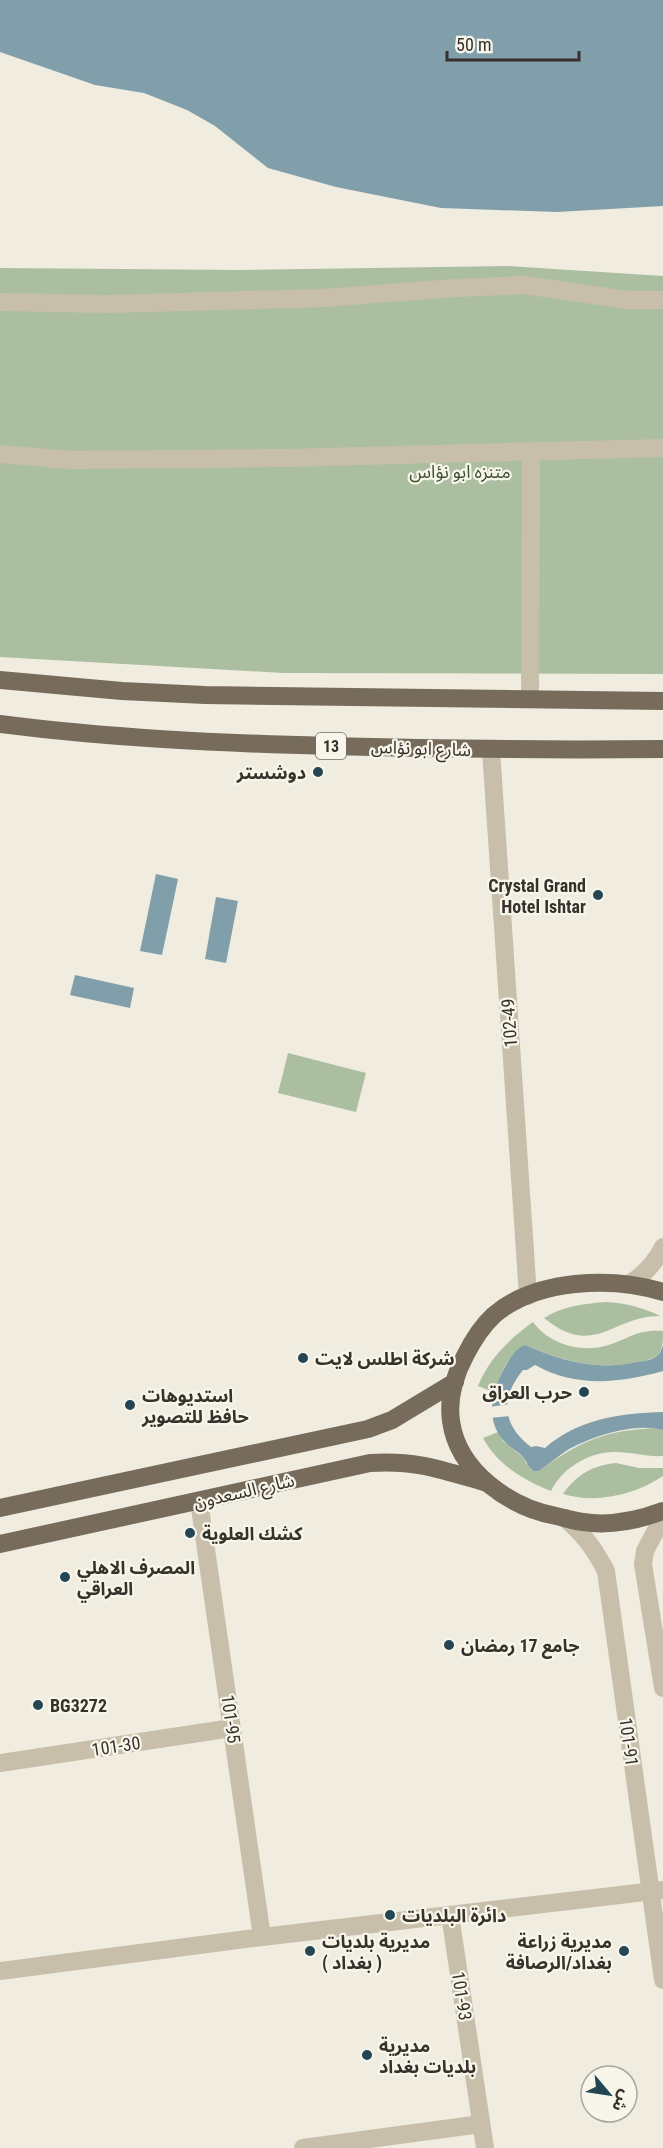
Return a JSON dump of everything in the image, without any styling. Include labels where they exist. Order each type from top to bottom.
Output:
[{"type":"main road","points":[[0,680],[174,694],[663,701]]},
{"type":"main road","name":"شارع ابو نؤاس","points":[[0,724],[190,741],[491,750],[663,749]]},
{"type":"main road","points":[[663,1292],[629,1284],[597,1282],[551,1289],[528,1296],[493,1315],[472,1341],[458,1370],[451,1403],[451,1422],[465,1456],[487,1483],[500,1493],[531,1509],[582,1522],[620,1522],[663,1511]]},
{"type":"main road","name":"شارع السعدون","points":[[0,1508],[368,1429],[415,1407],[455,1382]]},
{"type":"main road","name":"شارع السعدون","points":[[0,1544],[378,1462],[419,1463],[487,1483]]},
{"type":"street","points":[[0,302],[110,304],[312,298],[525,285],[627,300],[663,300]]},
{"type":"street","points":[[0,454],[70,459],[195,459],[375,457],[663,448]]},
{"type":"street","points":[[530,698],[531,451]]},
{"type":"street","name":"102-49","points":[[491,750],[528,1296]]},
{"type":"street","points":[[629,1284],[657,1259],[663,1247]]},
{"type":"street","name":"101-95","points":[[199,1502],[262,1937]]},
{"type":"street","points":[[663,1517],[649,1544],[644,1564],[663,1688]]},
{"type":"street","name":"101-91","points":[[565,1518],[596,1550],[606,1571],[656,1891],[663,1980]]},
{"type":"street","name":"101-30","points":[[0,1763],[232,1728]]},
{"type":"street","points":[[0,1971],[262,1937],[656,1891]]},
{"type":"street","name":"101-93","points":[[450,1915],[485,2148]]},
{"type":"street","points":[[303,2148],[481,2124]]},
{"type":"green space","name":"متنزه ابو نؤاس","points":[[508,266],[663,276],[663,674],[284,673],[0,657],[0,268],[240,270]]},
{"type":"green space","points":[[288,1053],[366,1073],[356,1112],[278,1093]]},
{"type":"green space","points":[[605,1302],[633,1306],[660,1316],[643,1318],[590,1335],[576,1335],[561,1330],[544,1318],[566,1308]]},
{"type":"green space","points":[[533,1322],[547,1336],[575,1347],[605,1346],[638,1333],[653,1331],[663,1331],[662,1346],[657,1356],[643,1361],[622,1365],[594,1365],[553,1356],[525,1345],[514,1353],[493,1392],[478,1386],[488,1367],[501,1350]]},
{"type":"green space","points":[[657,1428],[663,1430],[663,1456],[616,1452],[596,1454],[570,1468],[551,1491],[531,1482],[504,1464],[483,1438],[498,1432],[503,1441],[524,1458],[526,1463],[539,1471],[567,1452],[594,1439],[622,1431]]},
{"type":"green space","points":[[616,1463],[639,1468],[663,1468],[663,1476],[640,1488],[614,1496],[588,1498],[563,1494],[586,1472]]},
{"type":"water","points":[[0,0],[663,0],[663,206],[557,212],[441,208],[336,187],[268,168],[215,126],[187,110],[144,93],[95,85],[0,52]]},
{"type":"water","points":[[156,874],[178,879],[162,955],[140,951]]},
{"type":"water","points":[[216,897],[238,901],[226,963],[205,959]]},
{"type":"water","points":[[75,975],[134,988],[130,1008],[70,995]]},
{"type":"water","points":[[525,1345],[566,1360],[593,1365],[622,1365],[646,1361],[657,1356],[663,1346],[663,1371],[631,1378],[582,1380],[566,1377],[535,1365],[523,1370],[510,1391],[508,1411],[514,1430],[531,1447],[545,1448],[571,1430],[615,1416],[663,1412],[663,1430],[640,1428],[602,1435],[569,1449],[539,1471],[534,1471],[499,1434],[492,1416],[493,1396],[499,1378],[513,1355]]},
{"type":"pier","points":[[510,1404],[511,1416],[490,1418],[489,1407]]},
{"type":"place","name":"دوشستر","points":[[318,772]]},
{"type":"place","name":"Crystal Grand Hotel Ishtar","points":[[598,895]]},
{"type":"place","name":"شركة اطلس لايت","points":[[303,1358]]},
{"type":"place","name":"حرب العراق","points":[[584,1392]]},
{"type":"place","name":"استديوهات حافظ للتصوير","points":[[130,1405]]},
{"type":"place","name":"كشك العلوية","points":[[190,1533]]},
{"type":"place","name":"المصرف الاهلي العراقي","points":[[65,1577]]},
{"type":"place","name":"جامع 17 رمضان","points":[[449,1645]]},
{"type":"place","name":"BG3272","points":[[38,1705]]},
{"type":"place","name":"دائرة البلديات","points":[[390,1915]]},
{"type":"place","name":"مديرية بلديات ( بغداد )","points":[[310,1951]]},
{"type":"place","name":"مديرية زراعة بغداد/الرصافة","points":[[624,1951]]},
{"type":"place","name":"مديرية بلديات بغداد","points":[[367,2055]]}]
